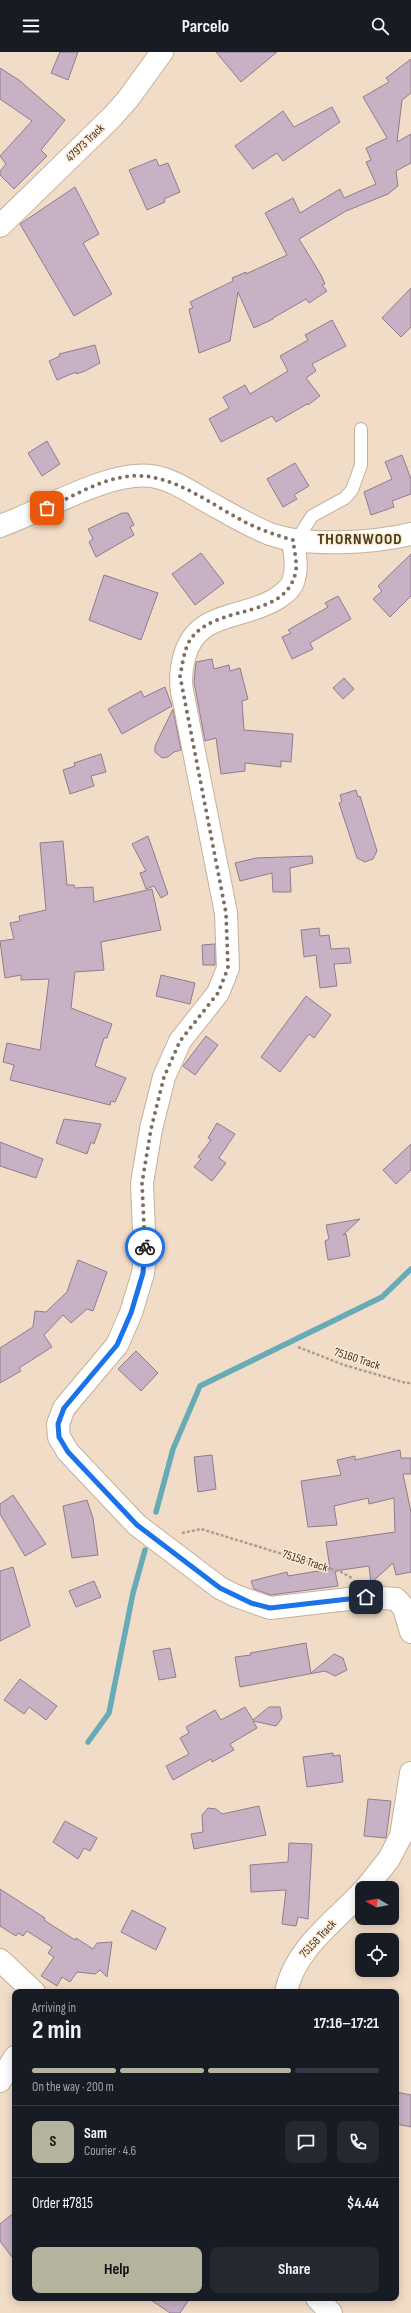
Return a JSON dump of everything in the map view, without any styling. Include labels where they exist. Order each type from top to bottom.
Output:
[{"type":"street","name":"47973 Track","points":[[0,226],[112,117],[128,99],[162,52]]},
{"type":"street","points":[[0,526],[27,516],[103,482],[131,476],[151,476],[170,480],[247,523],[270,534],[295,540],[362,540],[411,534]]},
{"type":"street","points":[[295,540],[296,569],[292,584],[284,594],[266,606],[223,618],[203,628],[193,636],[187,646],[180,676],[226,913],[229,955],[228,968],[218,993],[180,1041],[164,1077],[151,1129],[142,1183],[145,1241],[143,1273],[131,1313],[117,1345],[64,1408],[58,1424],[59,1437],[68,1452],[137,1525],[161,1541],[220,1588],[251,1603],[270,1608],[366,1597],[396,1599],[404,1608],[411,1632]]},
{"type":"street","points":[[372,1881],[388,1860],[401,1836],[411,1773]]},
{"type":"street","name":"75158 Track","points":[[287,1989],[295,1965],[305,1951],[355,1899]]},
{"type":"street","points":[[0,1960],[31,1989]]},
{"type":"street","points":[[0,2080],[12,2062]]},
{"type":"street","points":[[320,2301],[331,2313]]},
{"type":"lane","points":[[295,540],[312,516],[345,498],[352,490],[358,478],[361,465],[361,429]]},
{"type":"path","name":"75160 Track","points":[[298,1348],[344,1365],[411,1383]]},
{"type":"path","name":"75158 Track","points":[[161,1541],[192,1530],[201,1529],[341,1572],[357,1580]]},
{"type":"building","points":[[60,52],[78,52],[68,80],[51,73]]},
{"type":"building","points":[[216,52],[277,52],[241,82]]},
{"type":"building","points":[[411,59],[411,93],[402,100],[397,142],[411,134],[411,163],[396,171],[398,186],[388,194],[346,211],[299,239],[321,275],[325,284],[322,285],[327,291],[309,303],[306,299],[273,319],[254,328],[238,292],[230,341],[199,353],[189,309],[193,308],[190,302],[233,281],[232,278],[246,272],[246,274],[287,255],[265,213],[293,198],[300,213],[340,189],[344,198],[376,184],[366,162],[371,160],[366,148],[387,138],[363,97],[389,82],[386,78]]},
{"type":"building","points":[[0,68],[19,80],[65,120],[41,150],[47,156],[14,189],[0,175],[0,171],[6,164],[0,156],[32,121],[0,99]]},
{"type":"building","points":[[332,107],[340,122],[283,161],[277,153],[253,169],[235,146],[283,111],[294,127]]},
{"type":"building","points":[[156,159],[159,166],[168,163],[180,192],[164,199],[165,202],[147,210],[129,170]]},
{"type":"building","points":[[75,187],[99,234],[83,243],[112,294],[74,316],[20,224]]},
{"type":"building","points":[[411,288],[411,327],[401,337],[382,318]]},
{"type":"building","points":[[332,320],[346,346],[312,364],[316,371],[306,378],[320,396],[308,405],[307,404],[276,422],[272,416],[221,442],[209,419],[229,408],[223,397],[245,385],[250,394],[288,371],[280,356],[308,340],[305,335]]},
{"type":"building","points":[[95,345],[100,363],[85,371],[76,374],[76,372],[57,380],[49,361],[60,356],[59,354]]},
{"type":"building","points":[[47,441],[60,464],[42,476],[28,453]]},
{"type":"building","points":[[402,455],[411,479],[411,494],[392,501],[394,507],[371,515],[364,492],[392,479],[385,462]]},
{"type":"building","points":[[295,463],[309,486],[294,495],[297,499],[283,507],[267,479]]},
{"type":"building","points":[[122,513],[128,513],[134,525],[130,527],[134,535],[96,557],[89,542],[93,539],[88,529]]},
{"type":"building","points":[[201,553],[224,583],[195,605],[172,574]]},
{"type":"building","points":[[411,554],[411,596],[390,617],[373,599],[382,591],[378,586]]},
{"type":"building","points":[[104,575],[158,593],[141,640],[89,620]]},
{"type":"building","points":[[338,596],[351,619],[310,643],[313,649],[292,659],[282,637],[291,633],[288,630],[328,607],[325,603]]},
{"type":"building","points":[[212,659],[214,669],[229,665],[230,671],[240,668],[248,699],[242,701],[244,730],[293,734],[291,762],[281,761],[281,767],[245,763],[245,771],[221,774],[216,738],[205,741],[194,682],[196,662]]},
{"type":"building","points":[[344,678],[354,689],[343,699],[333,688]]},
{"type":"building","points":[[165,687],[172,706],[122,734],[108,709],[141,691],[144,697]]},
{"type":"building","points":[[173,709],[181,750],[174,752],[168,757],[162,758],[155,752],[155,746]]},
{"type":"building","points":[[101,754],[106,772],[91,776],[94,786],[70,794],[63,770],[75,766],[74,763]]},
{"type":"building","points":[[356,790],[358,797],[360,796],[377,851],[373,859],[365,862],[357,858],[339,803],[342,802],[340,795]]},
{"type":"building","points":[[148,836],[168,894],[161,898],[154,886],[146,889],[140,873],[146,871],[132,844]]},
{"type":"building","points":[[63,841],[67,885],[74,885],[75,888],[93,887],[94,902],[152,889],[161,930],[101,942],[104,970],[75,972],[71,1008],[112,1024],[107,1038],[104,1038],[95,1066],[126,1078],[115,1102],[111,1101],[110,1105],[10,1080],[14,1065],[3,1062],[7,1043],[40,1050],[49,979],[21,980],[21,975],[5,978],[0,941],[14,939],[10,923],[20,921],[19,916],[46,910],[40,843]]},
{"type":"building","points":[[312,856],[313,863],[290,868],[291,892],[273,892],[272,873],[240,881],[235,863],[256,858]]},
{"type":"building","points":[[319,928],[320,936],[329,935],[331,949],[349,948],[351,963],[334,964],[337,986],[320,988],[316,955],[304,957],[301,930]]},
{"type":"building","points":[[215,944],[215,965],[203,965],[202,945]]},
{"type":"building","points":[[161,975],[195,983],[190,1004],[156,996]]},
{"type":"building","points":[[306,996],[331,1015],[314,1038],[309,1034],[280,1072],[261,1057]]},
{"type":"building","points":[[206,1036],[218,1045],[195,1075],[183,1066]]},
{"type":"building","points":[[64,1119],[101,1124],[94,1144],[91,1142],[87,1154],[56,1143]]},
{"type":"building","points":[[217,1123],[235,1134],[219,1158],[226,1163],[212,1181],[194,1167],[201,1159],[198,1157],[211,1140],[208,1138]]},
{"type":"building","points":[[0,1142],[43,1159],[36,1178],[0,1166]]},
{"type":"building","points":[[411,1144],[411,1170],[396,1184],[383,1170]]},
{"type":"building","points":[[360,1219],[343,1235],[346,1234],[350,1256],[328,1260],[325,1241],[329,1239],[326,1225]]},
{"type":"building","points":[[78,1260],[107,1272],[93,1311],[87,1309],[71,1323],[63,1315],[44,1335],[52,1347],[19,1368],[21,1371],[0,1383],[0,1348],[33,1327],[35,1311],[46,1312],[67,1292]]},
{"type":"building","points":[[136,1351],[158,1373],[141,1391],[118,1369]]},
{"type":"building","points":[[400,1450],[401,1458],[411,1458],[411,1474],[403,1474],[411,1512],[411,1572],[396,1575],[393,1563],[371,1583],[369,1566],[335,1571],[338,1586],[271,1595],[254,1589],[251,1581],[287,1572],[288,1576],[330,1569],[326,1542],[395,1532],[394,1498],[369,1504],[368,1498],[334,1506],[337,1525],[308,1527],[301,1481],[341,1475],[337,1460],[355,1456],[355,1460]]},
{"type":"building","points":[[212,1455],[216,1489],[198,1492],[194,1457]]},
{"type":"building","points":[[13,1495],[46,1544],[25,1556],[0,1514],[0,1504]]},
{"type":"building","points":[[87,1500],[93,1518],[98,1555],[72,1558],[63,1506]]},
{"type":"building","points":[[13,1567],[30,1626],[0,1641],[0,1571]]},
{"type":"building","points":[[94,1581],[101,1597],[76,1607],[69,1591]]},
{"type":"building","points":[[306,1643],[311,1673],[334,1654],[343,1658],[347,1670],[335,1676],[325,1671],[240,1687],[235,1657]]},
{"type":"building","points":[[170,1648],[176,1677],[159,1680],[153,1651]]},
{"type":"building","points":[[20,1679],[57,1706],[46,1720],[29,1707],[24,1714],[4,1700]]},
{"type":"building","points":[[245,1707],[253,1720],[269,1707],[280,1707],[282,1718],[276,1726],[253,1721],[257,1728],[230,1744],[234,1750],[212,1762],[211,1759],[173,1780],[166,1766],[189,1754],[180,1738],[189,1733],[186,1727],[215,1710],[221,1720]]},
{"type":"building","points":[[333,1753],[333,1756],[340,1755],[343,1782],[307,1787],[303,1757]]},
{"type":"building","points":[[368,1799],[391,1801],[386,1838],[364,1836]]},
{"type":"building","points":[[259,1806],[266,1835],[194,1849],[191,1834],[203,1832],[202,1815],[208,1808],[216,1809],[222,1814]]},
{"type":"building","points":[[65,1821],[97,1838],[90,1851],[84,1848],[78,1859],[53,1842]]},
{"type":"building","points":[[289,1843],[312,1844],[308,1919],[298,1917],[296,1926],[282,1924],[286,1890],[251,1892],[250,1865],[288,1862]]},
{"type":"building","points":[[0,1889],[45,1918],[44,1920],[75,1940],[76,1938],[93,1949],[97,1943],[112,1942],[107,1977],[100,1970],[95,1974],[77,1972],[70,1982],[62,1977],[57,1986],[41,1976],[54,1957],[48,1953],[52,1947],[27,1931],[23,1936],[18,1933],[16,1936],[0,1926]]},
{"type":"building","points":[[132,1910],[166,1928],[156,1950],[121,1932]]},
{"type":"building","points":[[399,2093],[411,2095],[411,2127],[399,2125]]},
{"type":"building","points":[[12,2214],[12,2257],[0,2241],[0,2224]]},
{"type":"building","points":[[152,2301],[188,2301],[180,2313],[170,2313]]},
{"type":"waterway","points":[[156,1512],[173,1449],[200,1386],[382,1297],[411,1269]]},
{"type":"waterway","points":[[88,1742],[109,1713],[133,1593],[145,1550]]},
{"type":"way so far","points":[[47,508],[103,482],[131,476],[151,476],[170,480],[247,523],[270,534],[293,540],[296,569],[292,584],[284,594],[266,606],[223,618],[203,628],[193,636],[187,646],[180,676],[226,913],[229,955],[225,980],[218,993],[180,1041],[164,1077],[151,1129],[142,1183],[145,1247]]},
{"type":"district","name":"THORNWOOD","points":[[360,539]]},
{"type":"route","points":[[145,1247],[143,1273],[131,1313],[117,1345],[59,1416],[59,1437],[68,1452],[137,1525],[161,1541],[220,1588],[236,1596],[251,1603],[270,1608],[291,1607],[366,1597]]}]
